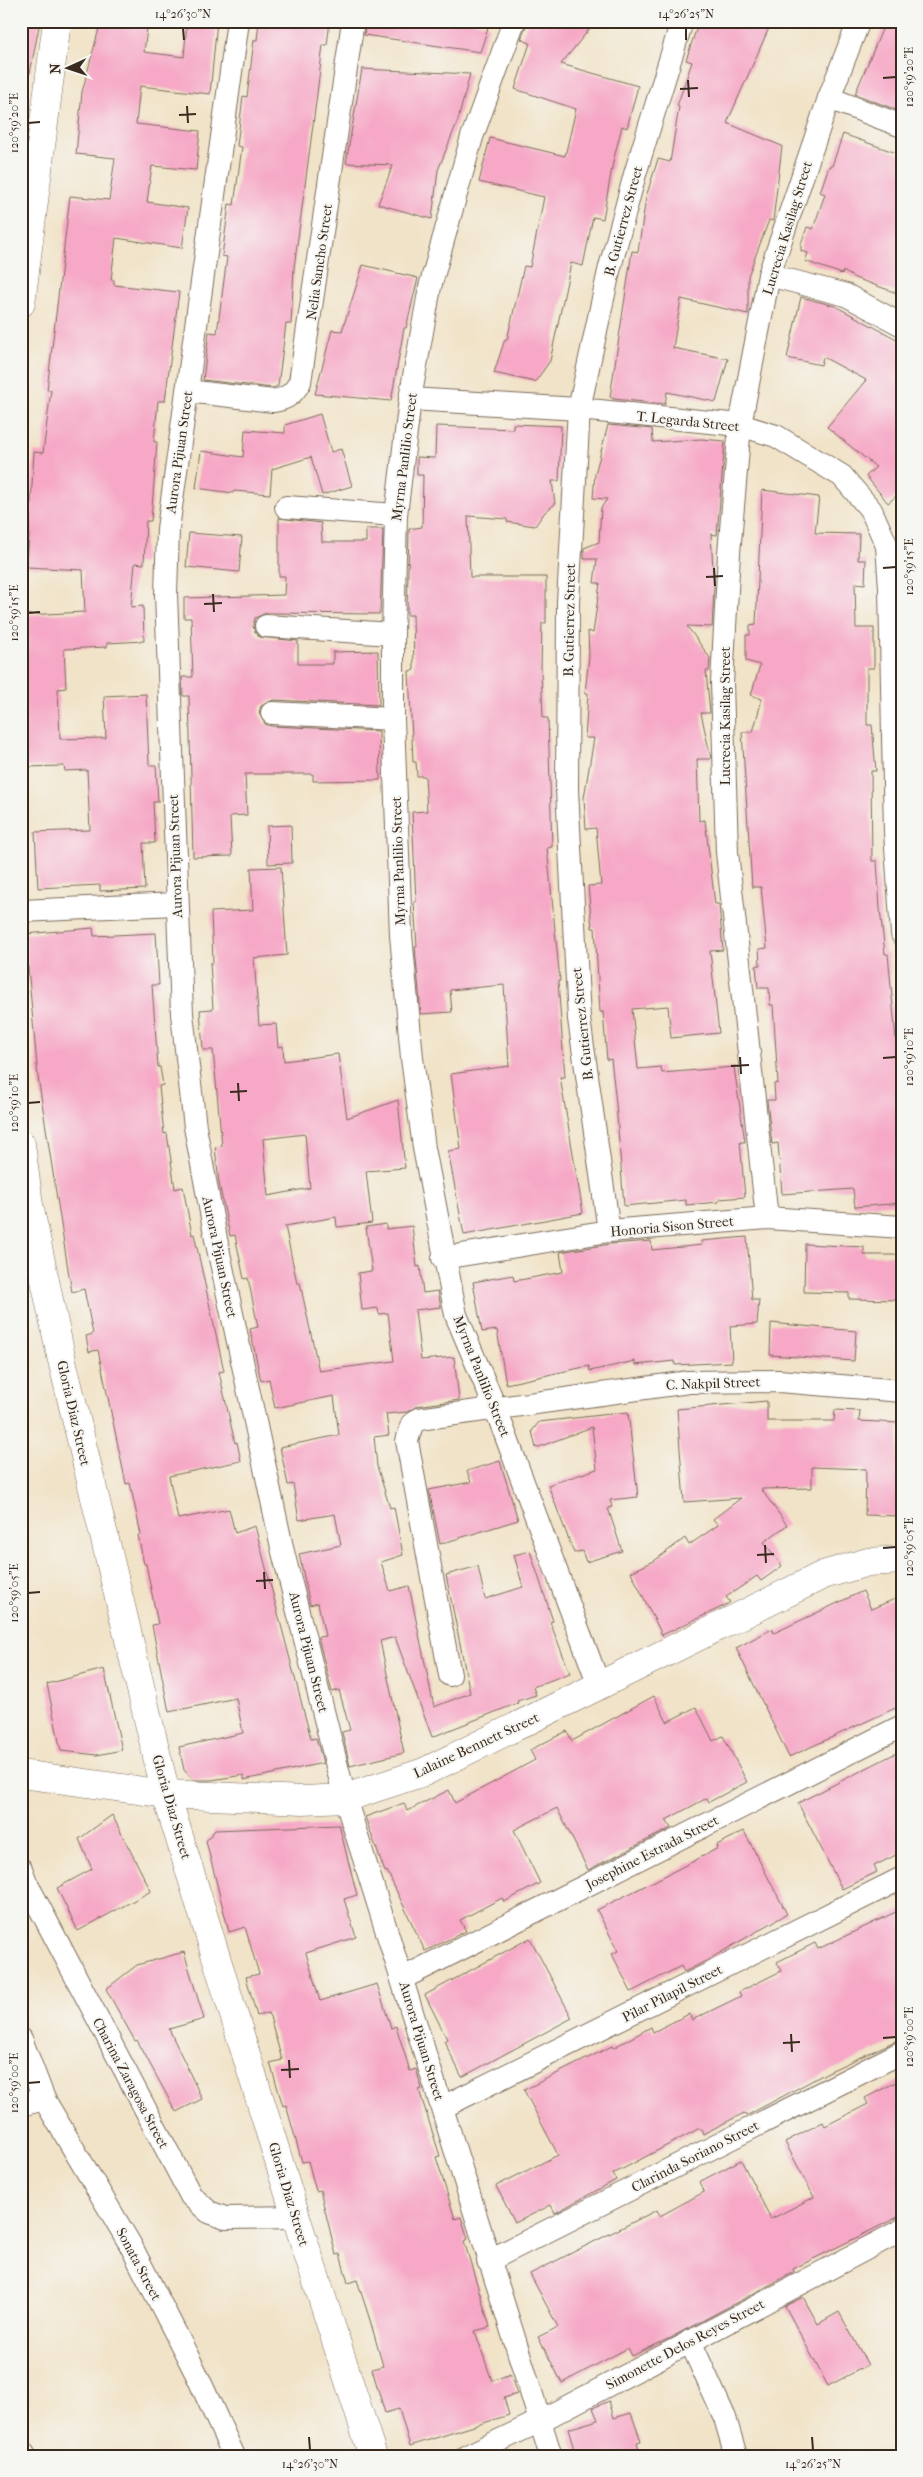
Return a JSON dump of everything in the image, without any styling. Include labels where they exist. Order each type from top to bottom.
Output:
[{"type":"street","points":[[21,303],[57,21]]},
{"type":"street","name":"Aurora Pijuan Street","points":[[238,21],[168,529],[166,594],[176,904],[182,1014],[194,1117],[216,1240],[283,1552],[345,1798],[443,2107],[488,2261],[551,2456]]},
{"type":"street","name":"Nelia Sancho Street","points":[[187,391],[273,402],[285,399],[294,392],[300,382],[353,21]]},
{"type":"street","name":"Myrna Panlilio Street","points":[[514,21],[472,137],[430,287],[410,399],[396,515],[393,634],[393,719],[401,935],[412,1058],[424,1148],[443,1258],[456,1315],[496,1407],[600,1685]]},
{"type":"street","name":"B. Gutierrez Street","points":[[609,1230],[579,1019],[567,790],[568,602],[578,409],[619,236],[658,97],[682,21]]},
{"type":"street","name":"Lucrecia Kasilag Street","points":[[767,1218],[727,852],[722,684],[729,553],[740,425],[769,275],[829,98],[860,21]]},
{"type":"street","points":[[829,98],[902,126]]},
{"type":"street","points":[[769,275],[846,295],[902,325]]},
{"type":"street","name":"T. Legarda Street","points":[[410,399],[578,409],[740,425],[776,436],[842,476],[871,510],[887,546],[890,588],[895,832],[902,934]]},
{"type":"street","points":[[286,507],[396,515]]},
{"type":"street","points":[[266,626],[393,634]]},
{"type":"street","points":[[272,713],[393,719]]},
{"type":"street","points":[[21,911],[176,904]]},
{"type":"street","name":"Gloria Diaz Street","points":[[21,1144],[29,1205],[61,1356],[166,1794],[296,2217],[373,2456]]},
{"type":"street","name":"Honoria Sison Street","points":[[443,1258],[609,1230],[767,1218],[902,1227]]},
{"type":"street","name":"C. Nakpil Street","points":[[450,1674],[408,1441],[408,1432],[412,1424],[419,1419],[689,1382],[779,1381],[902,1391]]},
{"type":"street","name":"Lalaine Bennett Street","points":[[21,1774],[166,1794],[303,1800],[345,1798],[424,1772],[823,1575],[868,1562],[902,1560]]},
{"type":"street","name":"Josephine Estrada Street","points":[[403,1978],[902,1726]]},
{"type":"street","name":"Charina Zaragosa Street","points":[[21,1869],[26,1882],[191,2196],[209,2212],[225,2218],[296,2217]]},
{"type":"street","name":"Pilar Pilapil Street","points":[[443,2107],[902,1878]]},
{"type":"street","name":"Sonata Street","points":[[21,2039],[44,2099],[130,2244],[196,2373],[234,2456]]},
{"type":"street","name":"Clarinda Soriano Street","points":[[488,2261],[902,2052]]},
{"type":"street","points":[[21,2105],[44,2099]]},
{"type":"street","name":"Simonette Delos Reyes Street","points":[[468,2456],[902,2230]]},
{"type":"street","points":[[690,2341],[725,2418],[736,2456]]},
{"type":"street","points":[[21,2450],[24,2456]]},
{"type":"building","points":[[21,21],[40,21],[30,73],[21,72]]},
{"type":"building","points":[[101,21],[148,21],[144,52],[184,57],[187,21],[217,21],[210,94],[140,86],[136,124],[200,131],[196,170],[152,166],[147,202],[188,208],[182,248],[116,238],[111,280],[114,280],[114,285],[179,292],[165,401],[158,401],[154,442],[157,442],[151,521],[146,521],[144,564],[135,563],[131,607],[143,606],[144,641],[107,643],[107,647],[64,649],[66,688],[58,689],[60,739],[106,738],[104,696],[146,694],[149,765],[156,765],[158,802],[153,802],[155,843],[143,843],[145,889],[100,891],[100,885],[38,888],[35,832],[90,830],[87,770],[65,771],[64,766],[23,767],[21,652],[28,651],[26,615],[85,612],[83,570],[27,567],[34,452],[43,453],[51,390],[47,390],[70,196],[109,200],[115,158],[76,154],[82,92]]},
{"type":"building","points":[[259,21],[330,21],[327,45],[323,45],[294,268],[291,324],[286,324],[278,386],[273,388],[203,380],[209,332],[217,333],[227,257],[222,256],[229,204],[234,205],[242,147],[237,146],[243,96],[247,97],[254,40],[257,40]]},
{"type":"building","points":[[366,21],[470,21],[489,25],[480,52],[364,35]]},
{"type":"building","points":[[528,21],[596,21],[561,64],[638,86],[627,128],[622,126],[613,162],[603,219],[593,217],[583,266],[571,263],[550,361],[535,382],[494,373],[505,339],[507,340],[524,266],[530,267],[544,197],[479,182],[490,138],[565,156],[576,109],[515,89],[530,43],[521,39]]},
{"type":"building","points":[[699,21],[772,21],[727,123],[782,146],[773,221],[769,220],[748,276],[748,314],[681,299],[673,348],[728,359],[716,402],[667,392],[665,404],[614,399],[610,397],[632,251],[638,252],[646,197],[658,159],[670,162],[679,107],[677,106],[692,62],[686,60]]},
{"type":"building","points":[[884,25],[902,31],[902,112],[855,94]]},
{"type":"building","points":[[362,69],[470,74],[458,120],[438,170],[432,219],[378,204],[393,165],[346,163]]},
{"type":"building","points":[[843,134],[902,155],[902,285],[897,293],[855,278],[843,271],[842,274],[805,261],[808,253],[801,251],[801,244],[807,227],[813,229],[825,194],[820,192],[829,166],[832,166]]},
{"type":"building","points":[[363,265],[418,278],[406,328],[404,328],[391,401],[315,394],[332,330],[342,331]]},
{"type":"building","points":[[801,297],[835,306],[902,342],[902,491],[888,503],[866,476],[876,467],[827,427],[866,380],[823,357],[821,365],[787,358]]},
{"type":"building","points":[[320,414],[331,452],[341,449],[352,486],[322,495],[311,457],[272,469],[270,494],[234,491],[233,493],[196,488],[201,451],[243,457],[245,430],[285,433],[285,425]]},
{"type":"building","points":[[513,424],[561,426],[559,481],[552,481],[555,504],[545,512],[535,526],[507,522],[507,519],[468,516],[470,577],[546,577],[546,623],[542,623],[541,670],[543,718],[548,718],[552,847],[547,848],[560,981],[558,981],[565,1077],[560,1077],[583,1213],[464,1235],[448,1151],[461,1149],[451,1074],[509,1066],[504,985],[450,990],[452,1012],[421,1014],[415,947],[417,947],[412,812],[427,811],[425,776],[417,776],[416,762],[413,762],[409,671],[414,670],[413,615],[407,615],[409,529],[422,527],[423,475],[417,475],[417,457],[435,458],[436,426],[513,429]]},
{"type":"building","points":[[608,425],[652,429],[653,442],[701,439],[725,441],[717,535],[711,534],[714,588],[712,627],[687,626],[710,658],[709,671],[706,671],[710,713],[701,713],[711,759],[697,759],[699,821],[705,820],[715,904],[719,904],[723,950],[710,951],[719,1033],[671,1038],[668,1006],[632,1009],[638,1069],[661,1067],[662,1073],[734,1067],[745,1142],[740,1142],[745,1197],[719,1199],[719,1202],[686,1205],[686,1200],[624,1206],[616,1103],[611,1059],[607,1060],[603,1012],[600,1012],[595,928],[592,928],[588,886],[601,885],[596,828],[586,829],[584,798],[594,738],[585,738],[588,693],[585,693],[589,656],[588,631],[593,633],[600,583],[594,583],[597,559],[584,559],[584,548],[599,542],[601,508],[607,499],[593,498],[595,474]]},
{"type":"building","points":[[762,490],[819,497],[815,533],[859,534],[858,560],[866,560],[865,584],[855,583],[856,628],[874,628],[874,668],[867,668],[867,725],[872,725],[876,771],[871,771],[872,861],[877,861],[880,909],[885,954],[888,954],[902,1090],[902,1203],[855,1207],[853,1189],[782,1194],[778,1143],[772,1144],[767,1100],[775,1100],[774,1084],[778,1083],[773,1005],[770,1005],[769,988],[758,988],[756,966],[760,965],[759,949],[767,948],[761,887],[752,887],[742,732],[753,732],[762,699],[751,695],[760,665],[746,661],[746,635],[750,635],[750,625],[756,624]]},
{"type":"building","points":[[279,518],[321,523],[322,542],[366,542],[366,529],[383,529],[380,614],[266,613],[255,618],[253,626],[259,637],[298,641],[298,664],[333,664],[333,652],[378,651],[379,705],[273,700],[261,706],[259,713],[265,724],[271,726],[379,731],[380,780],[313,781],[313,774],[245,774],[247,815],[230,816],[232,856],[193,857],[189,696],[183,696],[182,677],[193,677],[191,618],[184,618],[184,598],[284,595],[285,576],[279,576]]},
{"type":"building","points":[[189,533],[242,537],[239,572],[186,567]]},
{"type":"building","points":[[291,825],[292,863],[268,864],[267,826]]},
{"type":"building","points":[[281,867],[287,955],[254,958],[259,1025],[276,1024],[278,1047],[283,1046],[284,1061],[338,1054],[347,1118],[398,1100],[405,1168],[366,1171],[372,1223],[337,1227],[336,1217],[285,1226],[297,1283],[300,1283],[319,1371],[394,1361],[388,1313],[379,1314],[378,1308],[362,1310],[358,1273],[372,1271],[366,1227],[386,1224],[386,1229],[412,1226],[417,1267],[420,1266],[423,1293],[438,1291],[441,1307],[415,1310],[421,1360],[454,1357],[459,1400],[417,1406],[407,1412],[386,1414],[389,1435],[374,1437],[377,1466],[390,1508],[394,1507],[403,1555],[381,1562],[390,1591],[409,1586],[434,1707],[470,1693],[446,1575],[478,1566],[485,1599],[523,1587],[514,1555],[530,1551],[553,1621],[550,1622],[570,1673],[533,1687],[536,1695],[517,1701],[518,1703],[432,1737],[395,1637],[380,1641],[404,1753],[350,1766],[342,1732],[350,1730],[339,1690],[332,1692],[318,1637],[325,1636],[318,1603],[310,1605],[299,1554],[341,1545],[335,1514],[299,1520],[293,1484],[288,1485],[280,1447],[339,1435],[334,1396],[275,1408],[269,1379],[261,1381],[250,1329],[258,1327],[248,1278],[244,1279],[235,1235],[230,1236],[219,1183],[215,1147],[222,1146],[213,1050],[203,1050],[200,1010],[213,1009],[210,963],[213,963],[211,912],[253,910],[251,868]],"holes":[[[305,1134],[310,1188],[268,1196],[263,1139]]]},
{"type":"building","points":[[93,928],[94,936],[156,933],[159,985],[152,985],[158,1067],[160,1067],[163,1085],[159,1086],[164,1134],[167,1133],[175,1189],[183,1187],[192,1235],[194,1234],[224,1371],[219,1372],[235,1443],[237,1442],[241,1461],[169,1476],[178,1519],[229,1509],[235,1533],[255,1526],[311,1739],[316,1738],[323,1763],[244,1780],[244,1775],[211,1780],[193,1780],[184,1770],[179,1747],[243,1733],[236,1698],[169,1712],[152,1625],[158,1624],[138,1535],[141,1535],[130,1483],[126,1484],[98,1350],[89,1352],[86,1336],[93,1334],[84,1289],[72,1292],[38,1077],[25,934]]},
{"type":"building","points":[[747,1237],[752,1300],[759,1300],[757,1324],[730,1326],[732,1362],[675,1365],[675,1361],[635,1365],[635,1361],[590,1371],[589,1366],[506,1384],[497,1330],[482,1332],[473,1282],[513,1275],[514,1281],[563,1272],[560,1252],[611,1244],[651,1241],[652,1250],[702,1245],[701,1241]]},
{"type":"building","points":[[805,1244],[864,1247],[864,1255],[902,1255],[902,1300],[849,1299],[849,1293],[804,1292]]},
{"type":"building","points":[[771,1323],[856,1331],[854,1361],[770,1355]]},
{"type":"building","points":[[767,1401],[767,1421],[834,1421],[835,1410],[860,1411],[859,1421],[899,1423],[897,1474],[901,1474],[900,1516],[865,1515],[866,1469],[812,1467],[812,1488],[761,1489],[787,1525],[764,1542],[782,1566],[761,1581],[757,1576],[726,1597],[730,1602],[724,1606],[662,1635],[631,1572],[654,1561],[685,1538],[689,1545],[718,1525],[713,1519],[741,1498],[684,1502],[677,1409]]},
{"type":"building","points":[[628,1412],[638,1497],[610,1500],[612,1507],[608,1508],[622,1551],[586,1562],[582,1551],[574,1553],[548,1485],[597,1469],[592,1427],[536,1448],[532,1431],[539,1422]]},
{"type":"building","points":[[500,1461],[518,1520],[440,1544],[429,1490],[471,1482],[467,1471]]},
{"type":"building","points":[[863,1591],[871,1609],[902,1596],[902,1705],[789,1757],[736,1648],[772,1629],[774,1633]]},
{"type":"building","points":[[104,1669],[122,1750],[97,1755],[61,1751],[47,1684]]},
{"type":"building","points":[[654,1696],[667,1722],[696,1707],[713,1741],[723,1736],[747,1782],[709,1802],[707,1798],[666,1820],[671,1828],[588,1870],[557,1808],[514,1830],[540,1883],[504,1902],[502,1898],[460,1920],[466,1931],[425,1951],[387,1871],[385,1872],[365,1817],[404,1803],[407,1811],[449,1790],[455,1803],[535,1760],[530,1750],[567,1731],[572,1741]]},
{"type":"building","points":[[902,1750],[902,1852],[874,1866],[877,1872],[842,1889],[798,1803]]},
{"type":"building","points":[[112,1815],[151,1891],[78,1931],[57,1888],[92,1869],[79,1839]]},
{"type":"building","points":[[339,1825],[357,1895],[344,1899],[356,1937],[306,1953],[320,2001],[377,1984],[391,2028],[396,2026],[410,2071],[416,2069],[422,2089],[419,2090],[440,2156],[436,2157],[455,2219],[461,2217],[468,2239],[464,2241],[490,2327],[475,2331],[492,2381],[510,2374],[517,2394],[504,2398],[509,2415],[410,2446],[399,2409],[385,2413],[372,2369],[383,2366],[370,2320],[357,2280],[348,2283],[340,2254],[336,2255],[320,2190],[316,2191],[308,2161],[302,2162],[286,2105],[283,2106],[270,2063],[282,2060],[269,2013],[257,2016],[246,1977],[259,1974],[245,1927],[229,1932],[206,1841],[215,1830]]},
{"type":"building","points":[[744,1831],[787,1914],[684,1972],[681,1966],[631,1992],[612,1954],[618,1951],[597,1910],[694,1861],[718,1848],[717,1845]]},
{"type":"building","points":[[902,1909],[902,2038],[830,2071],[746,2116],[744,2113],[703,2134],[700,2128],[613,2174],[616,2180],[555,2213],[551,2205],[515,2223],[496,2186],[558,2155],[524,2090],[612,2046],[613,2048],[651,2027],[653,2032],[689,2014],[692,2020],[741,1996],[739,1992],[781,1971],[777,1962],[815,1943],[818,1949]]},
{"type":"building","points":[[530,1938],[572,2018],[462,2077],[444,2041],[447,2039],[425,1995]]},
{"type":"building","points":[[184,1952],[204,2019],[169,2029],[202,2099],[176,2112],[137,2040],[135,2041],[106,1989],[137,1965]]},
{"type":"building","points":[[902,2079],[902,2215],[793,2269],[794,2272],[670,2338],[632,2356],[628,2348],[562,2383],[538,2337],[558,2327],[530,2274],[657,2210],[660,2216],[704,2192],[699,2182],[741,2160],[771,2219],[814,2197],[785,2142],[823,2122],[825,2126],[868,2104],[865,2098]]},
{"type":"building","points":[[803,2297],[818,2324],[839,2312],[868,2365],[828,2386],[785,2306]]},
{"type":"building","points":[[609,2401],[614,2418],[631,2413],[641,2441],[637,2442],[641,2456],[576,2456],[568,2429],[598,2420],[593,2408]]}]
